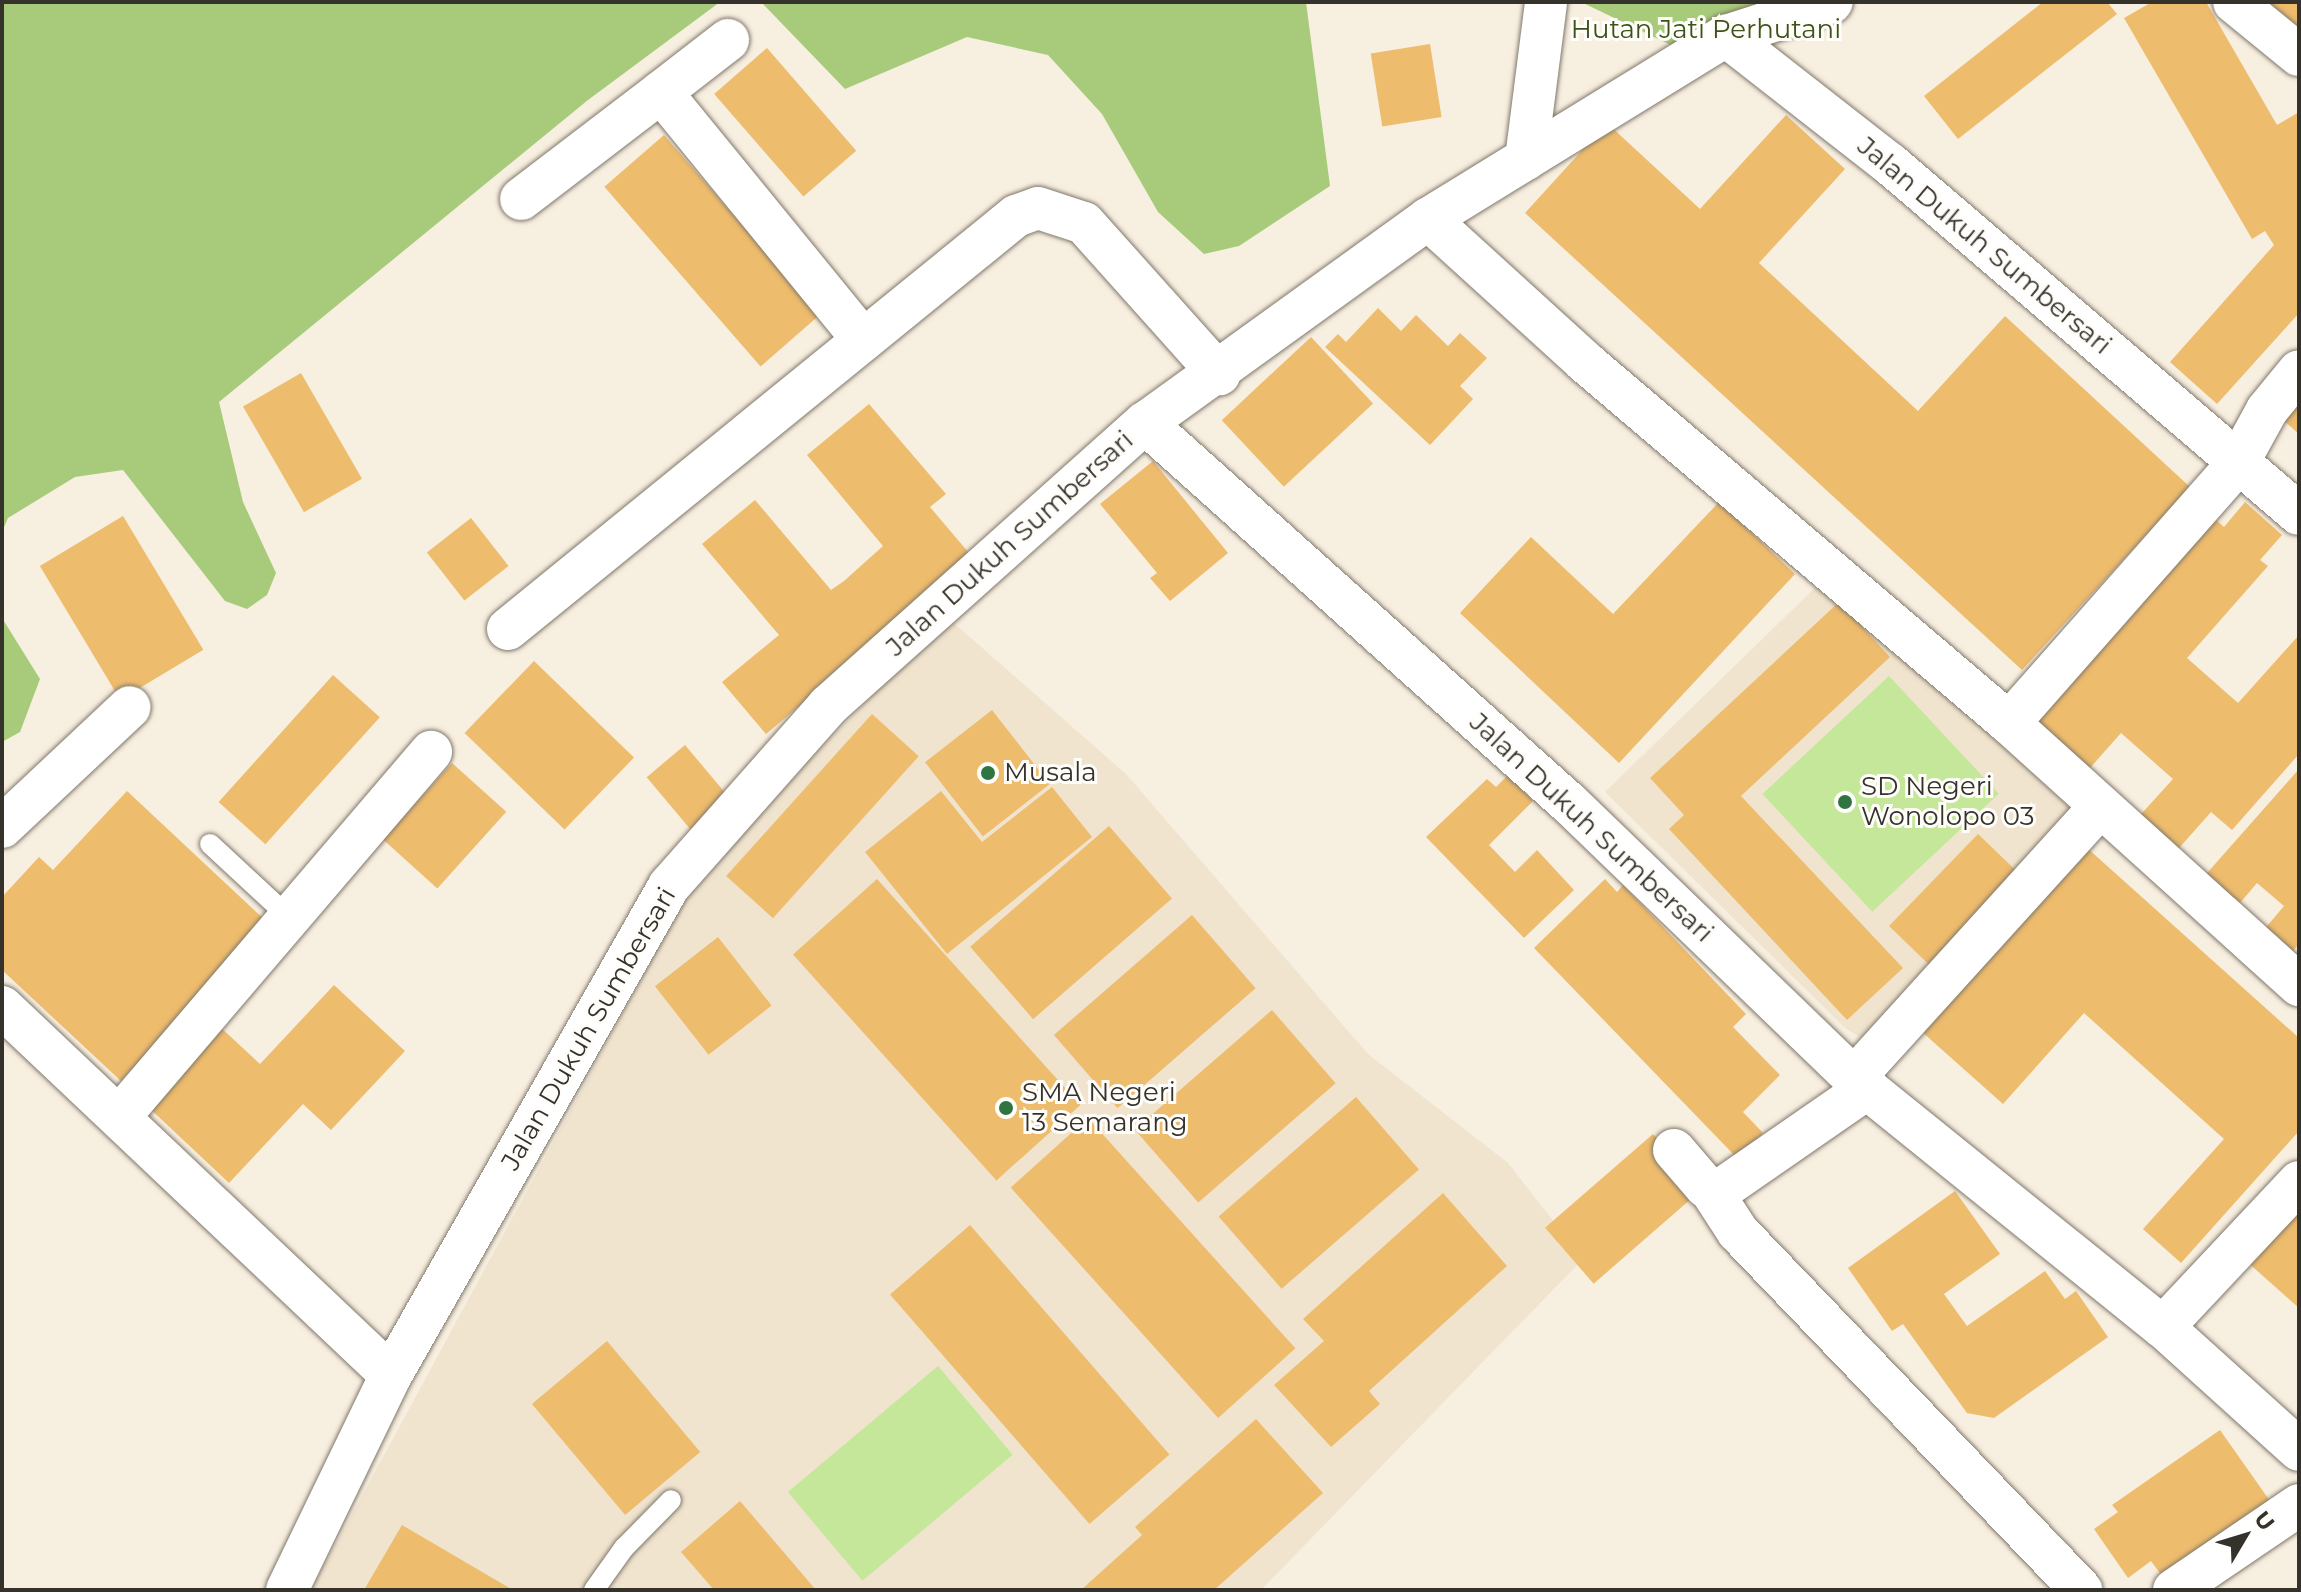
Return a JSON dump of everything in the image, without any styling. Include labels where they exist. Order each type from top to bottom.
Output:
[{"type":"street","points":[[1526,159],[1546,2]]},
{"type":"street","name":"Jalan Dukuh Sumbersari","points":[[287,1590],[391,1375],[669,886],[828,706],[1145,423],[1219,374],[1428,219],[1726,36],[1832,2]]},
{"type":"street","points":[[2234,2],[2299,55]]},
{"type":"street","name":"Jalan Dukuh Sumbersari","points":[[1726,36],[1890,164],[2299,514]]},
{"type":"street","points":[[521,199],[728,40]]},
{"type":"street","points":[[661,92],[863,340]]},
{"type":"street","points":[[508,629],[1016,216],[1038,208],[1084,223],[1219,374]]},
{"type":"street","points":[[1428,219],[1585,362],[2009,723],[2299,985]]},
{"type":"street","points":[[2009,723],[2238,463],[2267,410],[2299,371]]},
{"type":"street","name":"Jalan Dukuh Sumbersari","points":[[1145,423],[1570,804],[1861,1083],[2163,1327],[2299,1450]]},
{"type":"street","points":[[2,827],[130,707]]},
{"type":"street","points":[[120,1116],[431,752]]},
{"type":"street","points":[[1724,1210],[1861,1083],[2101,806]]},
{"type":"street","points":[[2,1007],[391,1375]]},
{"type":"street","points":[[1674,1150],[1724,1210],[2081,1590]]},
{"type":"street","points":[[2163,1327],[2299,1182]]},
{"type":"street","points":[[2174,1590],[2299,1505]]},
{"type":"lane","points":[[210,844],[290,918]]},
{"type":"lane","points":[[594,1590],[624,1548],[671,1500]]},
{"type":"shaded area","name":"SD Negeri Wonolopo 03","points":[[1824,579],[2086,813],[1868,1042],[1845,1028],[1605,792]]},
{"type":"shaded area","name":"SMA Negeri 13 Semarang","points":[[948,618],[1126,774],[1368,1054],[1508,1163],[1583,1259],[1261,1590],[311,1590],[699,873]]},
{"type":"green space","points":[[2,2],[720,2],[588,100],[219,402],[243,502],[276,573],[267,595],[247,609],[225,601],[123,470],[75,477],[8,518],[2,532]]},
{"type":"green space","points":[[761,2],[1306,2],[1330,186],[1239,246],[1204,254],[1158,212],[1102,114],[1048,55],[967,37],[845,89]]},
{"type":"green space","name":"Hutan Jati Perhutani","points":[[1581,2],[1854,2],[1704,61]]},
{"type":"green space","points":[[2,618],[40,679],[20,732],[2,742]]},
{"type":"green space","points":[[1889,676],[1999,794],[1872,912],[1762,794]]},
{"type":"green space","points":[[938,1366],[1013,1455],[862,1581],[788,1492]]},
{"type":"building","points":[[2043,2],[2107,2],[2117,14],[1958,139],[1924,96]]},
{"type":"building","points":[[2152,2],[2206,2],[2277,125],[2299,112],[2299,313],[2217,404],[2170,362],[2274,245],[2265,231],[2252,239],[2124,18]]},
{"type":"building","points":[[2268,2],[2299,2],[2299,28],[2297,26]]},
{"type":"building","points":[[1430,44],[1442,117],[1382,126],[1371,53]]},
{"type":"building","points":[[767,48],[856,151],[803,197],[714,94]]},
{"type":"building","points":[[1786,115],[1845,169],[1759,263],[1918,411],[2005,316],[2190,487],[2022,670],[1525,213],[1607,123],[1700,209]]},
{"type":"building","points":[[664,135],[820,315],[761,366],[604,187]]},
{"type":"building","points":[[1378,308],[1401,331],[1416,315],[1448,346],[1460,333],[1487,358],[1460,386],[1473,399],[1430,445],[1325,347],[1338,334],[1346,342]]},
{"type":"building","points":[[1311,337],[1373,404],[1284,487],[1222,420]]},
{"type":"building","points":[[301,373],[362,479],[304,512],[243,406]]},
{"type":"building","points":[[2299,384],[2299,434],[2274,412]]},
{"type":"building","points":[[869,404],[946,494],[930,507],[974,559],[766,734],[722,682],[779,635],[702,544],[755,500],[831,590],[844,581],[883,546],[807,455]]},
{"type":"building","points":[[1153,461],[1228,553],[1170,601],[1150,578],[1157,573],[1100,504]]},
{"type":"building","points":[[1719,502],[1795,574],[1619,763],[1460,613],[1531,537],[1613,614]]},
{"type":"building","points":[[2245,502],[2282,535],[2260,560],[2268,566],[2187,658],[2238,703],[2299,635],[2299,754],[2232,830],[2211,812],[2172,856],[2133,823],[2173,779],[2121,733],[2082,777],[2020,722],[2206,511],[2224,527]]},
{"type":"building","points":[[123,516],[203,650],[120,700],[40,566]]},
{"type":"building","points":[[471,518],[509,566],[464,601],[427,552]]},
{"type":"building","points":[[1839,602],[1890,657],[1741,796],[1903,968],[1847,1020],[1669,829],[1684,815],[1650,778]]},
{"type":"building","points":[[534,661],[634,758],[565,829],[465,733]]},
{"type":"building","points":[[333,675],[380,717],[265,844],[219,802]]},
{"type":"building","name":"Musala","points":[[992,710],[1050,784],[983,836],[925,762]]},
{"type":"building","points":[[872,714],[919,756],[773,918],[726,876]]},
{"type":"building","points":[[685,745],[729,797],[690,829],[647,777]]},
{"type":"building","points":[[452,763],[506,812],[437,888],[383,840]]},
{"type":"building","points":[[2299,769],[2299,944],[2288,956],[2262,932],[2284,906],[2257,883],[2233,911],[2200,881]]},
{"type":"building","points":[[1508,775],[1533,801],[1489,845],[1515,872],[1537,850],[1574,890],[1524,938],[1426,837],[1487,779],[1496,787]]},
{"type":"building","points":[[1052,787],[1092,837],[947,954],[865,852],[941,791],[982,842]]},
{"type":"building","points":[[127,791],[268,923],[121,1081],[2,970],[2,897],[39,857],[53,870]]},
{"type":"building","points":[[1109,826],[1172,898],[1033,1019],[970,947]]},
{"type":"building","points":[[1978,834],[2019,874],[1930,966],[1889,926]]},
{"type":"building","points":[[2076,838],[2299,1038],[2299,1131],[2181,1263],[2143,1229],[2224,1139],[2084,1013],[2003,1104],[1912,1023]]},
{"type":"building","points":[[877,879],[1080,1105],[996,1181],[793,955]]},
{"type":"building","points":[[1605,879],[1617,892],[1623,885],[1746,1014],[1733,1027],[1780,1075],[1743,1112],[1763,1133],[1738,1159],[1534,948]]},
{"type":"building","points":[[1192,915],[1256,988],[1118,1108],[1054,1035]]},
{"type":"building","points":[[718,937],[772,1006],[709,1055],[655,986]]},
{"type":"building","points":[[334,985],[405,1051],[331,1130],[303,1104],[229,1183],[145,1104],[218,1025],[260,1064]]},
{"type":"building","points":[[1272,1010],[1336,1083],[1198,1203],[1135,1129]]},
{"type":"building","points":[[1356,1097],[1419,1169],[1282,1289],[1219,1216]]},
{"type":"building","points":[[1088,1118],[1295,1348],[1218,1418],[1011,1188]]},
{"type":"building","points":[[1653,1134],[1702,1190],[1594,1284],[1545,1228]]},
{"type":"building","points":[[1955,1191],[2000,1254],[1944,1294],[1967,1326],[2045,1271],[2065,1299],[2076,1291],[2108,1337],[1994,1418],[1967,1413],[1903,1324],[1892,1331],[1848,1268]]},
{"type":"building","points":[[1443,1193],[1507,1266],[1369,1391],[1380,1404],[1331,1447],[1274,1385],[1324,1341],[1303,1319]]},
{"type":"building","points":[[2299,1206],[2299,1308],[2245,1260]]},
{"type":"building","points":[[970,1225],[1169,1454],[1089,1524],[890,1295]]},
{"type":"building","points":[[607,1341],[700,1452],[625,1515],[532,1404]]},
{"type":"building","points":[[1256,1419],[1323,1493],[1214,1590],[1081,1590],[1142,1535],[1135,1527]]},
{"type":"building","points":[[2220,1430],[2270,1501],[2162,1576],[2151,1561],[2128,1578],[2094,1529],[2118,1512],[2112,1505]]},
{"type":"building","points":[[740,1501],[816,1590],[714,1590],[681,1552]]},
{"type":"building","points":[[402,1525],[513,1590],[364,1590]]},
{"type":"place","name":"Musala","points":[[988,773]]},
{"type":"place","name":"SD Negeri Wonolopo 03","points":[[1845,802]]},
{"type":"place","name":"SMA Negeri 13 Semarang","points":[[1006,1108]]}]
